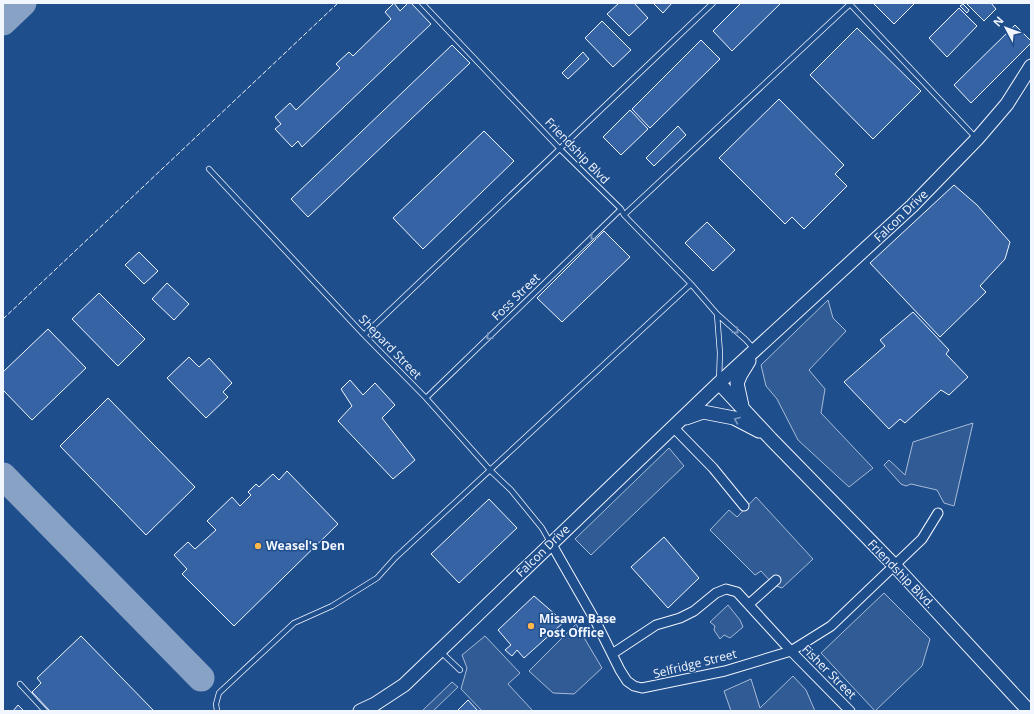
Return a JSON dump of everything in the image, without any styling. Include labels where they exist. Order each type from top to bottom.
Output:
[{"type":"street","name":"Falcon Drive","points":[[360,711],[375,704],[404,685],[719,383],[912,206],[977,139],[1007,104],[1031,66]]},
{"type":"street","name":"Friendship Blvd.","points":[[742,406],[737,383],[755,351]]},
{"type":"street","name":"Friendship Blvd.","points":[[719,383],[894,566],[1029,711]]},
{"type":"street","name":"Friendship Blvd.","points":[[676,424],[703,412],[734,418],[748,424],[771,439]]},
{"type":"street","points":[[676,424],[744,506]]},
{"type":"street","name":"Selfridge Street","points":[[551,543],[595,620],[620,670],[627,681],[634,686],[642,688],[725,671],[791,651],[831,626],[922,539],[938,513]]},
{"type":"street","points":[[749,604],[776,580]]},
{"type":"street","name":"Fisher Street","points":[[612,654],[656,625],[680,618],[694,611],[716,593],[726,589],[738,592],[791,651],[850,711]]},
{"type":"lane","name":"Friendship Blvd","points":[[422,3],[560,149],[621,210],[624,215],[691,284],[717,314],[746,340],[755,351]]},
{"type":"lane","points":[[364,335],[713,3]]},
{"type":"lane","points":[[624,215],[849,4],[977,139]]},
{"type":"lane","name":"Shepard Street","points":[[209,169],[364,335],[426,398],[490,471],[511,490],[542,528],[551,543]]},
{"type":"lane","name":"Foss Street","points":[[426,398],[621,210]]},
{"type":"lane","points":[[218,711],[216,704],[219,693],[294,623],[332,606],[377,578],[395,558],[691,284]]},
{"type":"lane","points":[[717,314],[720,353],[719,383]]},
{"type":"lane","points":[[440,651],[460,670]]},
{"type":"lane","points":[[20,684],[45,711]]},
{"type":"shaded area","points":[[828,300],[833,318],[846,331],[809,370],[825,389],[821,413],[873,468],[849,487],[798,440],[777,399],[766,386],[761,365]]},
{"type":"shaded area","points":[[973,423],[954,506],[944,503],[937,490],[911,484],[906,486],[901,484],[884,465],[889,460],[905,475],[913,442]]},
{"type":"shaded area","points":[[669,448],[684,466],[591,555],[575,539]]},
{"type":"shaded area","points":[[756,497],[813,559],[782,588],[774,585],[761,571],[755,575],[710,530],[729,510],[737,517]]},
{"type":"shaded area","points":[[884,593],[930,639],[922,666],[875,711],[821,653]]},
{"type":"shaded area","points":[[728,605],[740,620],[743,627],[730,638],[724,635],[720,639],[714,630],[715,626],[710,622]]},
{"type":"shaded area","points":[[576,624],[602,668],[574,694],[553,693],[529,671]]},
{"type":"shaded area","points":[[485,636],[520,673],[508,684],[533,711],[482,711],[461,689],[467,668],[462,655]]},
{"type":"shaded area","points":[[793,676],[806,690],[815,711],[731,711],[724,691],[751,679],[760,708]]},
{"type":"shaded area","points":[[452,682],[458,687],[433,711],[422,711]]},
{"type":"building","points":[[394,3],[400,11],[408,3],[411,3],[431,24],[302,147],[298,141],[292,147],[275,129],[281,124],[275,117],[290,103],[296,110],[340,68],[336,64],[349,52],[353,56],[391,19],[385,12]]},
{"type":"building","points":[[619,3],[634,3],[648,18],[629,36],[607,14]]},
{"type":"building","points":[[653,3],[672,3],[663,13]]},
{"type":"building","points":[[741,3],[781,3],[732,51],[713,31]]},
{"type":"building","points":[[915,3],[894,24],[874,4]]},
{"type":"building","points":[[966,3],[991,3],[996,9],[984,21]]},
{"type":"building","points":[[963,4],[969,10],[967,13],[960,6]]},
{"type":"building","points":[[959,8],[977,26],[947,57],[929,38]]},
{"type":"building","points":[[602,21],[631,50],[613,67],[585,38]]},
{"type":"building","points":[[1015,25],[1031,41],[1031,43],[971,103],[954,85]]},
{"type":"building","points":[[857,28],[921,91],[873,139],[810,75]]},
{"type":"building","points":[[701,40],[720,59],[650,128],[632,109]]},
{"type":"building","points":[[452,45],[470,63],[308,217],[291,199]]},
{"type":"building","points":[[583,52],[589,59],[568,79],[562,73]]},
{"type":"building","points":[[779,99],[844,165],[835,174],[847,186],[804,229],[792,217],[785,224],[719,158]]},
{"type":"building","points":[[630,110],[648,129],[621,155],[603,137]]},
{"type":"building","points":[[678,126],[686,135],[654,166],[646,158]]},
{"type":"building","points":[[484,131],[514,161],[423,249],[393,218]]},
{"type":"building","points":[[954,185],[977,205],[1010,242],[1005,259],[980,286],[986,292],[940,337],[870,263]]},
{"type":"building","points":[[707,222],[735,250],[713,271],[685,243]]},
{"type":"building","points":[[604,231],[630,257],[562,322],[537,298]]},
{"type":"building","points":[[139,252],[158,271],[144,284],[125,265]]},
{"type":"building","points":[[167,283],[189,304],[174,320],[152,299]]},
{"type":"building","points":[[99,293],[145,339],[118,366],[72,319]]},
{"type":"building","points":[[913,312],[949,350],[946,354],[968,377],[949,395],[941,390],[905,423],[900,419],[889,429],[844,382],[885,346],[880,340]]},
{"type":"building","points":[[48,329],[86,368],[32,420],[3,390],[3,372]]},
{"type":"building","points":[[189,357],[199,367],[209,358],[232,383],[223,392],[228,397],[206,418],[167,378]]},
{"type":"building","points":[[350,380],[363,395],[375,383],[395,405],[382,418],[415,460],[393,479],[338,421],[352,406],[341,389]]},
{"type":"building","points":[[108,398],[195,487],[146,535],[60,446]]},
{"type":"building","name":"Weasel's Den","points":[[287,471],[338,524],[234,626],[182,574],[187,569],[174,555],[188,542],[195,549],[216,530],[207,521],[232,497],[240,506],[251,495],[248,492],[256,484],[259,487],[273,474],[279,480]]},
{"type":"building","points":[[489,499],[517,528],[459,583],[431,554]]},
{"type":"building","points":[[664,537],[699,578],[668,608],[631,567]]},
{"type":"building","name":"Misawa Base Post Office","points":[[534,596],[564,622],[524,658],[517,650],[512,656],[505,650],[511,645],[498,630]]},
{"type":"building","points":[[81,636],[154,711],[50,711],[32,692],[41,683],[37,678]]},
{"type":"building","points":[[468,700],[478,711],[457,711]]},
{"type":"building","points":[[18,705],[24,711],[13,711]]},
{"type":"taxiway","points":[[3,22],[23,3]]},
{"type":"taxiway","points":[[3,476],[201,678]]},
{"type":"fence","points":[[3,319],[338,3]]},
{"type":"place","name":"Weasel's Den","points":[[258,546]]},
{"type":"place","name":"Misawa Base Post Office","points":[[531,626]]}]
